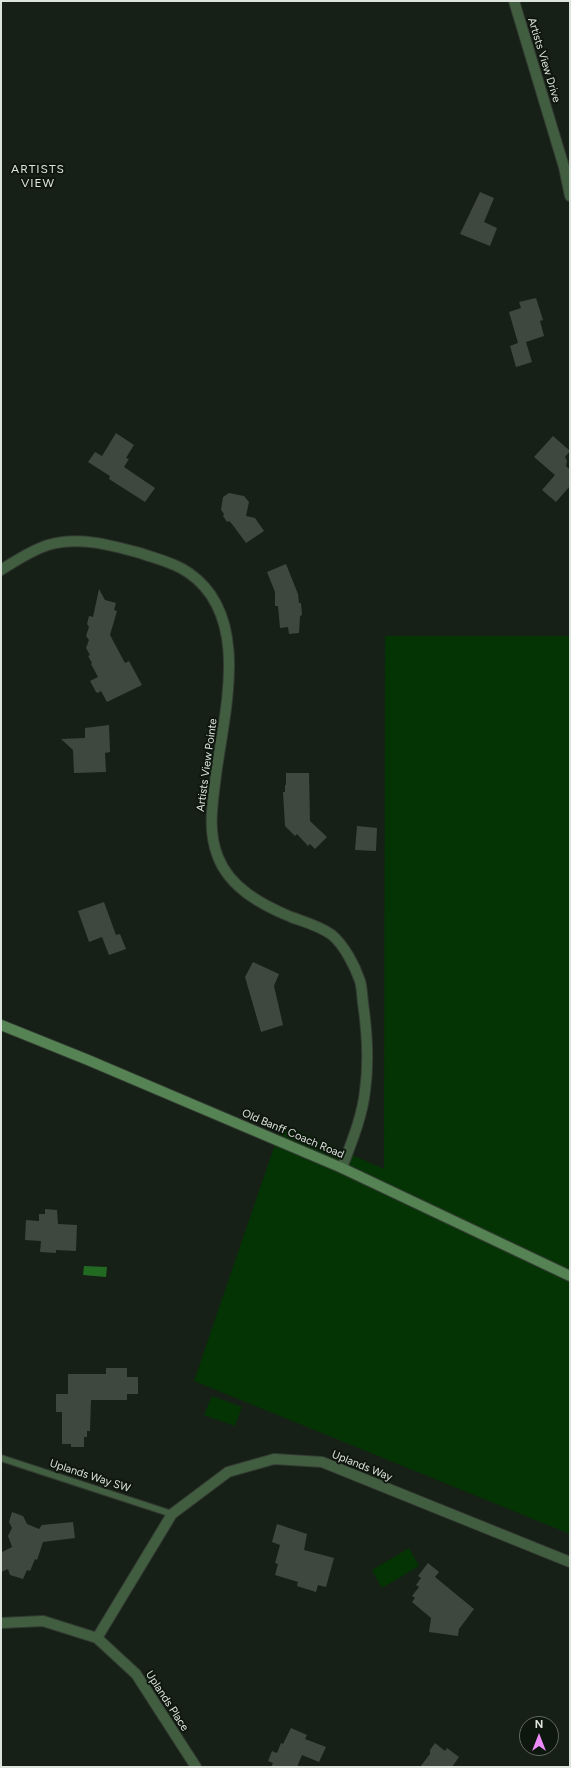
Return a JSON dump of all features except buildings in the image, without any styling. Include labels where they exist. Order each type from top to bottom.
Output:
[{"type":"main road","name":"Old Banff Coach Road","points":[[1,1025],[102,1066],[342,1168],[570,1276]]},
{"type":"street","name":"Artists View Drive","points":[[514,1],[564,167],[570,196]]},
{"type":"street","name":"Artists View Pointe","points":[[1,570],[46,545],[67,541],[89,541],[130,550],[168,562],[189,573],[204,587],[215,601],[222,614],[229,658],[226,717],[216,770],[211,819],[212,837],[218,858],[229,879],[254,899],[313,925],[333,936],[346,952],[360,981],[367,1044],[365,1092],[357,1128],[342,1168]]},
{"type":"street","name":"Uplands Way","points":[[97,1638],[172,1514],[228,1472],[274,1459],[322,1462],[570,1562]]},
{"type":"street","name":"Uplands Place","points":[[1,1623],[43,1621],[97,1638],[136,1674],[196,1767]]},
{"type":"lane","name":"Uplands Way SW","points":[[1,1458],[172,1514]]},
{"type":"shaded area","points":[[385,636],[570,636],[570,1534],[194,1381],[282,1124],[384,1169]]},
{"type":"shaded area","points":[[84,1266],[107,1267],[106,1277],[83,1275]]},
{"type":"shaded area","points":[[212,1396],[242,1407],[235,1426],[204,1415]]},
{"type":"shaded area","points":[[409,1548],[419,1566],[382,1588],[372,1570]]},
{"type":"district","name":"ARTISTS VIEW","points":[[38,176]]}]
